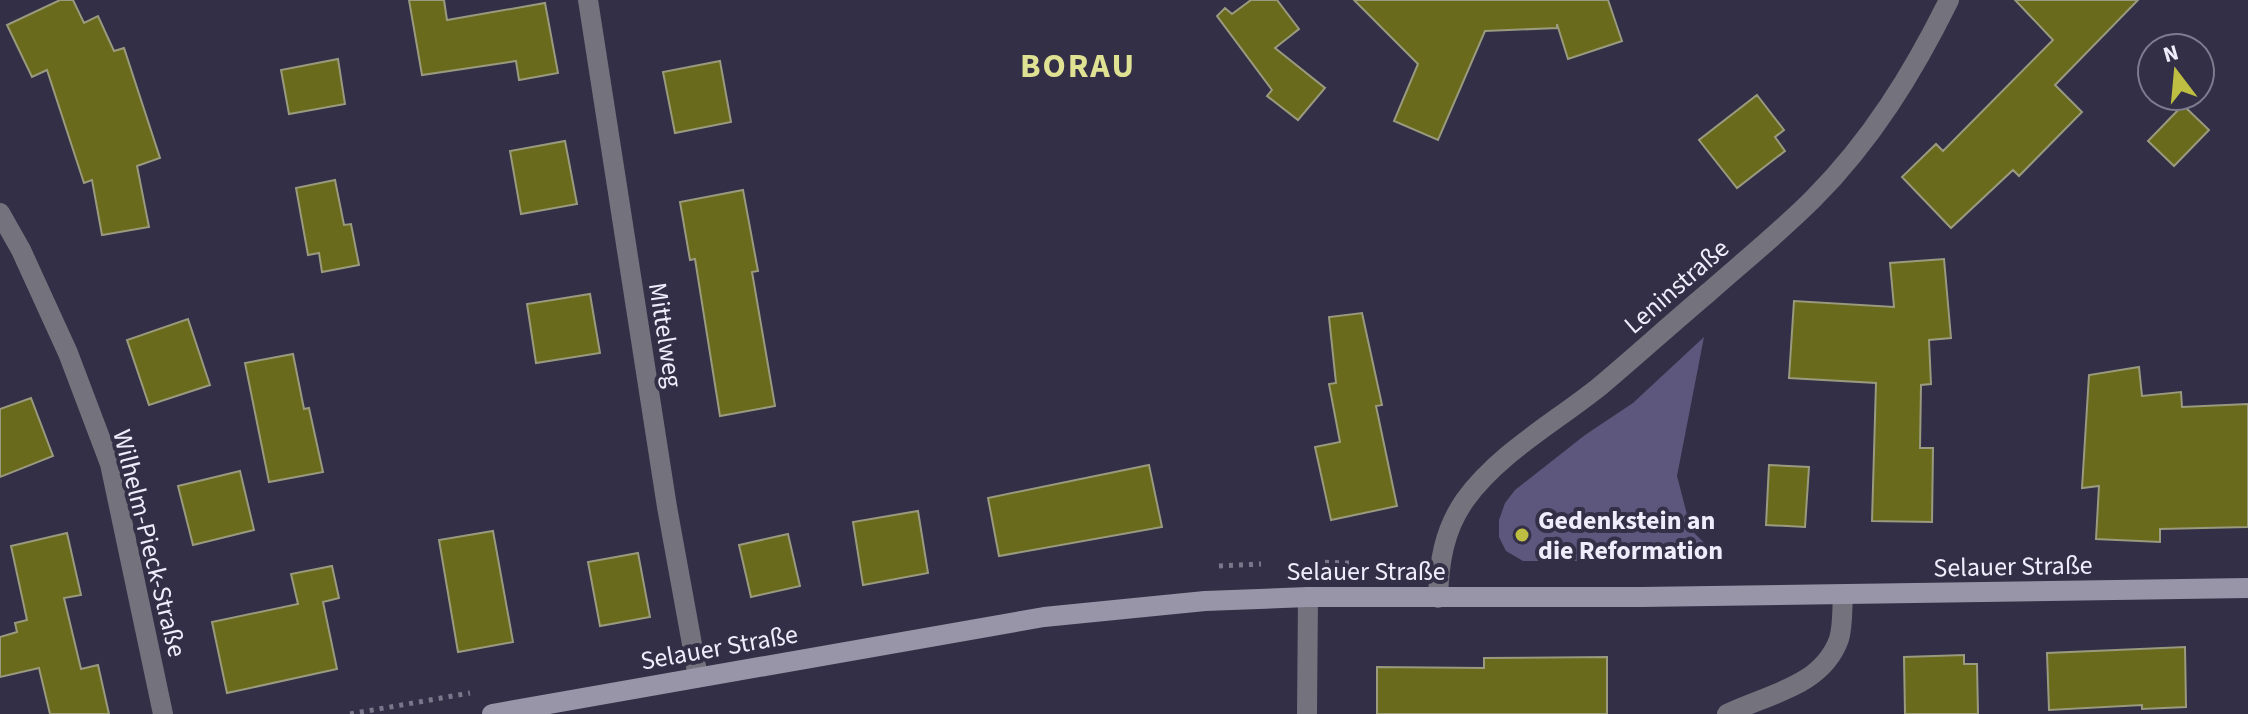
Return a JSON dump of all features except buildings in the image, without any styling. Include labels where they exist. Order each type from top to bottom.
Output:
[{"type":"main road","name":"Selauer Straße","points":[[492,714],[1044,617],[1205,601],[1308,597],[1843,595],[2248,588]]},
{"type":"street","name":"Mittelweg","points":[[588,0],[667,507],[698,677]]},
{"type":"street","name":"Leninstraße","points":[[1438,598],[1442,547],[1454,517],[1467,498],[1503,459],[1599,387],[1776,234],[1828,184],[1866,140],[1895,98],[1922,54],[1949,0]]},
{"type":"street","name":"Wilhelm-Pieck-Straße","points":[[0,213],[21,250],[68,353],[110,464],[163,714]]},
{"type":"street","points":[[1727,714],[1791,688],[1824,665],[1840,636],[1843,595]]},
{"type":"street","points":[[1307,714],[1308,597]]},
{"type":"shaded area","points":[[1704,337],[1677,476],[1691,530],[1723,561],[1523,561],[1506,551],[1499,537],[1499,520],[1505,503],[1515,490],[1585,435],[1633,403]]},
{"type":"place","name":"Gedenkstein an die Reformation","points":[[1522,535]]},
{"type":"district","name":"BORAU","points":[[1078,65]]}]
